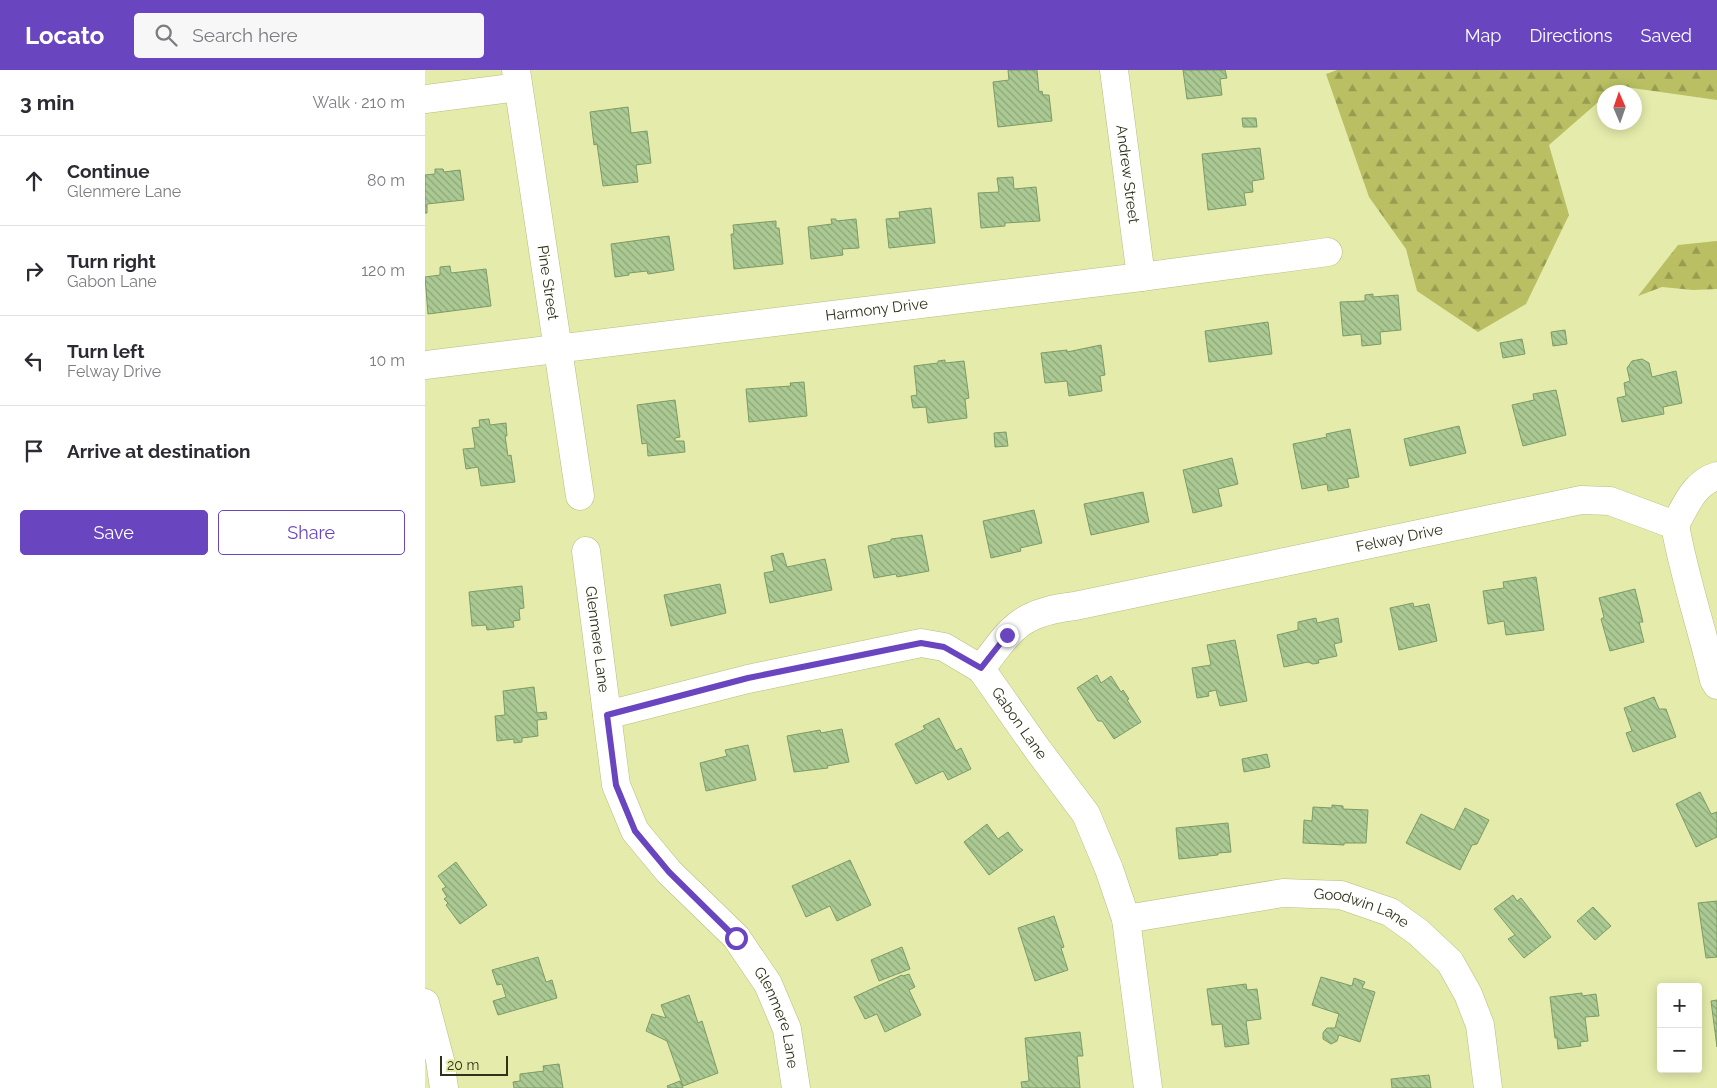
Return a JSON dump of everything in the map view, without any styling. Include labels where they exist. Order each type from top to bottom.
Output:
[{"type":"street","name":"Andrew Street","points":[[1114,70],[1141,277]]},
{"type":"street","points":[[425,99],[517,79]]},
{"type":"street","name":"Pine Street","points":[[517,79],[580,496]]},
{"type":"street","name":"Harmony Drive","points":[[425,365],[1141,277],[1328,252]]},
{"type":"street","points":[[1717,476],[1711,478],[1692,492],[1675,524],[1714,680],[1717,684]]},
{"type":"street","name":"Felway Drive","points":[[981,668],[1007,635],[1028,617],[1052,609],[1105,600],[1581,500],[1610,502],[1675,524]]},
{"type":"street","name":"Glenmere Lane","points":[[586,551],[616,785],[635,831],[669,872],[736,938],[768,984],[787,1028],[796,1088]]},
{"type":"street","name":"Gabon Lane","points":[[607,715],[748,678],[921,643],[944,647],[981,668],[1038,750],[1086,814],[1109,869],[1126,919],[1148,1088]]},
{"type":"street","name":"Goodwin Lane","points":[[1126,919],[1283,893],[1341,895],[1390,912],[1418,932],[1449,962],[1468,994],[1479,1025],[1488,1088]]},
{"type":"street","points":[[425,1003],[440,1060],[444,1088]]},
{"type":"green space","points":[[1337,70],[1717,70],[1717,100],[1642,89],[1642,85],[1597,85],[1597,103],[1549,145],[1569,215],[1526,304],[1478,332],[1417,291],[1406,249],[1369,197],[1326,74]]},
{"type":"green space","points":[[1717,241],[1717,289],[1693,290],[1662,287],[1638,296],[1678,245]]},
{"type":"building","points":[[1008,70],[1037,70],[1039,92],[1042,91],[1043,95],[1049,95],[1052,121],[998,127],[993,82],[1009,80]]},
{"type":"building","points":[[1183,70],[1225,70],[1227,78],[1220,79],[1222,95],[1187,99]]},
{"type":"building","points":[[628,107],[631,133],[647,131],[651,163],[636,165],[638,182],[603,186],[597,144],[594,145],[590,112]]},
{"type":"building","points":[[1242,118],[1256,118],[1257,127],[1243,127]]},
{"type":"building","points":[[1260,148],[1264,179],[1252,181],[1253,192],[1244,193],[1246,205],[1208,210],[1202,154]]},
{"type":"building","points":[[435,169],[443,169],[444,172],[460,170],[464,200],[427,204],[427,213],[425,213],[425,175],[435,174]]},
{"type":"building","points":[[1013,177],[1014,189],[1036,187],[1040,221],[1005,223],[1005,226],[981,228],[978,193],[999,192],[997,178]]},
{"type":"building","points":[[931,208],[935,243],[889,248],[886,219],[900,218],[899,212]]},
{"type":"building","points":[[831,219],[836,219],[836,221],[856,219],[859,248],[842,249],[843,255],[811,259],[808,227],[832,224]]},
{"type":"building","points":[[776,221],[776,228],[779,228],[783,264],[734,269],[731,234],[734,234],[733,225]]},
{"type":"building","points":[[669,236],[674,270],[648,274],[647,271],[629,273],[629,275],[615,277],[611,244]]},
{"type":"building","points":[[450,266],[451,273],[486,269],[491,306],[428,314],[425,277],[440,275],[440,267]]},
{"type":"building","points":[[1373,294],[1373,297],[1398,295],[1401,330],[1380,332],[1381,344],[1362,346],[1361,334],[1343,336],[1340,302],[1365,301],[1365,295]]},
{"type":"building","points":[[1268,322],[1272,354],[1209,362],[1205,331]]},
{"type":"building","points":[[1565,330],[1567,344],[1553,346],[1551,332]]},
{"type":"building","points":[[1522,339],[1525,354],[1503,358],[1500,343]]},
{"type":"building","points":[[1101,345],[1105,375],[1100,376],[1102,391],[1069,396],[1067,381],[1045,383],[1041,353],[1067,350],[1067,352]]},
{"type":"building","points":[[1642,359],[1649,363],[1652,377],[1676,371],[1682,403],[1663,407],[1664,414],[1622,422],[1617,398],[1626,396],[1624,383],[1630,381],[1627,368],[1632,361]]},
{"type":"building","points":[[945,360],[945,363],[964,361],[969,398],[965,399],[967,418],[928,423],[926,407],[913,408],[911,396],[917,395],[914,366],[938,363],[938,361]]},
{"type":"building","points":[[804,382],[807,416],[749,422],[746,389],[791,386],[790,383]]},
{"type":"building","points":[[1556,390],[1566,435],[1523,446],[1512,405],[1534,400],[1533,394]]},
{"type":"building","points":[[675,400],[680,437],[675,438],[675,441],[684,441],[685,452],[648,456],[647,443],[642,444],[637,405]]},
{"type":"building","points":[[489,419],[490,425],[506,423],[507,436],[505,436],[508,456],[511,455],[515,482],[481,486],[478,467],[466,469],[463,449],[475,448],[472,428],[480,427],[479,420]]},
{"type":"building","points":[[1459,426],[1466,453],[1410,466],[1404,439]]},
{"type":"building","points":[[1350,429],[1359,477],[1347,479],[1349,487],[1328,491],[1327,484],[1302,489],[1293,444],[1327,437],[1326,434]]},
{"type":"building","points":[[1006,432],[1008,446],[995,447],[994,433]]},
{"type":"building","points":[[1232,458],[1238,484],[1218,489],[1222,506],[1193,513],[1183,470]]},
{"type":"building","points":[[1143,492],[1149,522],[1091,535],[1084,504]]},
{"type":"building","points":[[1034,510],[1042,543],[1020,548],[1021,551],[991,558],[983,521]]},
{"type":"building","points":[[922,535],[929,571],[897,577],[896,574],[874,578],[868,546],[891,541],[891,539]]},
{"type":"building","points":[[783,553],[787,567],[825,559],[832,590],[770,603],[764,573],[774,571],[771,556]]},
{"type":"building","points":[[1536,577],[1544,630],[1506,635],[1504,621],[1488,624],[1483,591],[1504,588],[1503,582]]},
{"type":"building","points":[[720,584],[726,613],[671,626],[664,595]]},
{"type":"building","points":[[522,586],[524,608],[519,609],[520,620],[513,621],[514,627],[487,630],[486,625],[472,626],[469,592]]},
{"type":"building","points":[[1635,589],[1643,622],[1639,622],[1644,642],[1610,651],[1601,619],[1604,617],[1599,598]]},
{"type":"building","points":[[1413,603],[1414,607],[1429,604],[1437,641],[1399,650],[1390,608]]},
{"type":"building","points":[[1316,618],[1317,623],[1338,618],[1342,642],[1334,644],[1337,656],[1318,660],[1319,663],[1313,664],[1308,662],[1284,667],[1277,635],[1298,630],[1298,622]]},
{"type":"building","points":[[1235,640],[1247,701],[1220,706],[1216,690],[1208,692],[1209,696],[1197,698],[1192,668],[1211,665],[1207,645]]},
{"type":"building","points":[[1097,675],[1101,683],[1111,676],[1121,692],[1123,690],[1129,699],[1127,700],[1141,722],[1114,739],[1102,721],[1098,721],[1077,688]]},
{"type":"building","points":[[534,687],[537,713],[546,712],[547,719],[537,720],[538,736],[522,738],[522,742],[514,743],[514,739],[497,741],[495,716],[505,715],[503,691]]},
{"type":"building","points":[[1654,697],[1659,709],[1666,709],[1676,737],[1633,752],[1626,733],[1632,731],[1624,708]]},
{"type":"building","points":[[939,718],[956,751],[961,748],[971,769],[948,780],[943,771],[916,784],[895,744],[925,729],[923,726]]},
{"type":"building","points":[[842,729],[849,762],[827,766],[828,768],[794,772],[787,736],[820,730],[821,733]]},
{"type":"building","points":[[748,745],[756,780],[706,791],[700,763],[727,756],[725,750]]},
{"type":"building","points":[[1267,754],[1270,767],[1244,772],[1242,759]]},
{"type":"building","points":[[1700,792],[1711,814],[1717,812],[1717,837],[1696,847],[1676,804]]},
{"type":"building","points":[[1332,805],[1343,806],[1343,809],[1368,810],[1366,843],[1344,843],[1344,845],[1303,843],[1304,820],[1312,821],[1313,807],[1332,808]]},
{"type":"building","points":[[1465,808],[1489,820],[1477,844],[1472,845],[1460,870],[1406,843],[1421,814],[1454,830]]},
{"type":"building","points":[[1228,823],[1231,852],[1179,859],[1176,828]]},
{"type":"building","points":[[987,824],[998,839],[1008,832],[1023,850],[989,875],[964,842]]},
{"type":"building","points":[[850,860],[871,905],[837,921],[830,906],[806,917],[792,886]]},
{"type":"building","points":[[456,862],[487,905],[460,924],[446,905],[448,903],[444,899],[447,897],[442,889],[446,887],[438,876]]},
{"type":"building","points":[[1513,895],[1517,901],[1521,898],[1551,937],[1524,958],[1508,939],[1515,935],[1494,909]]},
{"type":"building","points":[[1717,901],[1717,957],[1706,958],[1698,903]]},
{"type":"building","points":[[1593,907],[1611,926],[1595,940],[1577,921]]},
{"type":"building","points":[[1054,916],[1064,947],[1061,948],[1068,970],[1035,981],[1018,928]]},
{"type":"building","points":[[902,947],[910,969],[879,981],[871,960]]},
{"type":"building","points":[[538,957],[546,982],[552,980],[557,998],[498,1015],[493,1001],[506,997],[502,984],[497,985],[492,970]]},
{"type":"building","points":[[909,974],[915,987],[909,990],[921,1015],[885,1032],[877,1014],[865,1019],[854,997],[902,975]]},
{"type":"building","points":[[1321,977],[1352,986],[1354,978],[1365,982],[1362,988],[1375,992],[1360,1042],[1339,1035],[1337,1041],[1331,1044],[1323,1039],[1323,1033],[1327,1028],[1335,1028],[1339,1014],[1312,1005]]},
{"type":"building","points":[[1246,984],[1247,990],[1257,989],[1261,1019],[1246,1021],[1249,1044],[1225,1047],[1222,1024],[1212,1025],[1207,989]]},
{"type":"building","points":[[1582,993],[1582,996],[1596,994],[1599,1016],[1585,1017],[1588,1041],[1580,1042],[1581,1046],[1558,1049],[1550,997]]},
{"type":"building","points":[[689,995],[698,1023],[702,1021],[718,1073],[683,1086],[667,1041],[646,1031],[652,1014],[666,1018],[661,1005]]},
{"type":"building","points":[[1717,1000],[1717,1047],[1711,1001]]},
{"type":"building","points":[[1080,1032],[1083,1056],[1077,1056],[1080,1088],[1022,1088],[1021,1082],[1029,1081],[1025,1038]]},
{"type":"building","points":[[559,1064],[563,1088],[514,1088],[513,1082],[520,1081],[520,1074],[544,1071],[543,1066]]},
{"type":"building","points":[[1429,1075],[1431,1088],[1392,1088],[1391,1079]]},
{"type":"building","points":[[680,1081],[683,1088],[668,1088],[667,1086]]},
{"type":"route","points":[[736,938],[669,872],[635,831],[616,785],[607,715],[748,678],[921,643],[944,647],[981,668],[1007,635]]}]
